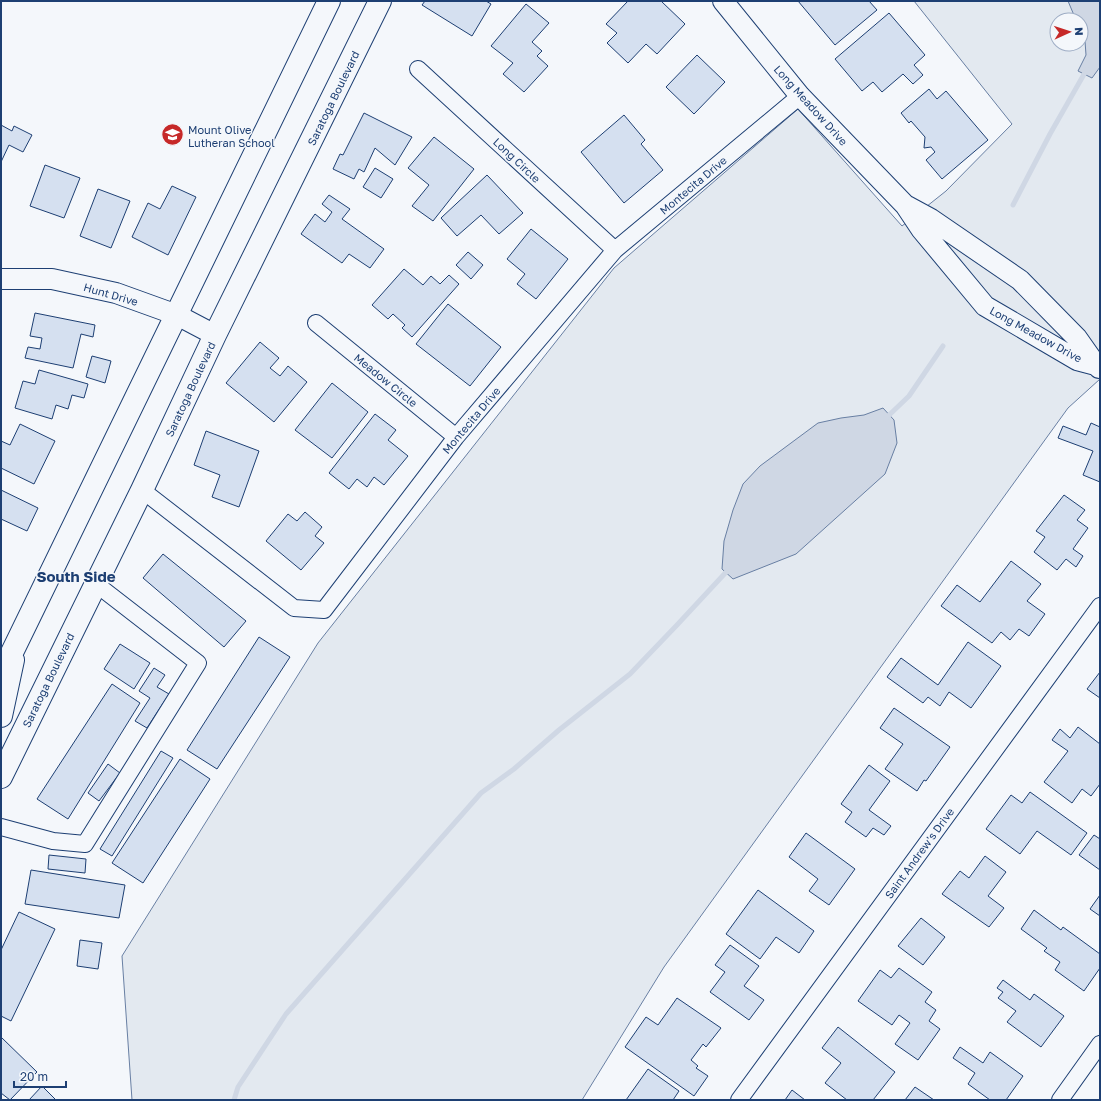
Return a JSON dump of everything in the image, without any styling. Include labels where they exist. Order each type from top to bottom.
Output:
[{"type":"main road","points":[[1,675],[329,1]]},
{"type":"main road","name":"Saratoga Boulevard","points":[[1,777],[142,490],[215,335],[380,1]]},
{"type":"main road","points":[[1,716],[17,641]]},
{"type":"street","name":"Long Meadow Drive","points":[[723,1],[800,96],[905,205],[921,229],[985,306],[1077,360],[1098,366]]},
{"type":"street","name":"Long Circle","points":[[418,69],[615,250]]},
{"type":"street","name":"Montecita Drive","points":[[142,490],[294,608],[324,610],[456,437],[615,250],[800,96]]},
{"type":"street","name":"Long Meadow Drive","points":[[905,205],[932,219],[1020,280],[1076,338],[1098,366]]},
{"type":"street","name":"Hunt Drive","points":[[1,279],[52,279],[116,293],[177,315],[215,335]]},
{"type":"street","name":"Meadow Circle","points":[[316,323],[456,437]]},
{"type":"street","points":[[1,827],[53,841],[85,844],[198,663],[96,584]]},
{"type":"street","name":"Saint Andrew's Drive","points":[[739,1100],[1100,606]]},
{"type":"street","points":[[1060,1100],[1100,1044]]},
{"type":"shaded area","points":[[914,1],[1100,1],[1100,379],[1068,408],[664,967],[582,1100],[132,1100],[122,956],[318,643],[614,268],[798,109],[902,226],[946,191],[1012,124]]},
{"type":"shaded area","points":[[1068,1],[1100,1],[1100,67],[1092,78],[1078,71],[1086,55],[1086,52],[1089,52],[1089,12],[1073,12]]},
{"type":"shaded area","points":[[883,408],[894,420],[897,443],[885,474],[796,554],[733,579],[722,569],[724,541],[733,510],[743,484],[760,466],[818,423],[864,415]]},
{"type":"building","points":[[425,1],[486,1],[491,4],[472,36],[422,5]]},
{"type":"building","points":[[628,1],[661,1],[685,24],[657,54],[646,44],[628,63],[607,43],[617,33],[606,24]]},
{"type":"building","points":[[798,1],[869,1],[877,10],[835,45]]},
{"type":"building","points":[[526,4],[549,23],[532,42],[542,51],[537,56],[548,66],[524,92],[503,74],[513,63],[491,46]]},
{"type":"building","points":[[889,13],[925,55],[914,65],[923,75],[913,84],[903,74],[882,92],[873,82],[862,91],[835,59]]},
{"type":"building","points":[[697,55],[725,82],[694,114],[666,87]]},
{"type":"building","points":[[929,89],[937,99],[946,91],[988,140],[942,179],[926,160],[935,152],[931,147],[924,148],[925,137],[911,121],[909,123],[901,113]]},
{"type":"building","points":[[364,113],[412,137],[395,165],[375,148],[364,172],[359,169],[354,179],[333,169],[340,154],[343,155]]},
{"type":"building","points":[[624,115],[645,140],[641,144],[663,170],[624,203],[581,152]]},
{"type":"building","points":[[1,125],[12,131],[14,126],[32,135],[23,152],[9,145],[1,162]]},
{"type":"building","points":[[434,137],[474,169],[433,221],[412,206],[429,185],[408,168]]},
{"type":"building","points":[[45,165],[80,178],[64,218],[30,206]]},
{"type":"building","points":[[375,168],[393,179],[381,198],[363,187]]},
{"type":"building","points":[[487,175],[523,213],[499,234],[481,215],[457,236],[441,218]]},
{"type":"building","points":[[172,186],[196,197],[168,255],[132,237],[148,203],[160,209]]},
{"type":"building","points":[[98,189],[130,201],[111,248],[80,236]]},
{"type":"building","points":[[329,195],[350,209],[342,219],[384,249],[370,268],[349,254],[342,263],[301,234],[315,214],[325,222],[332,212],[322,204]]},
{"type":"building","points":[[531,229],[568,259],[536,299],[517,284],[525,274],[507,259]]},
{"type":"building","points":[[468,252],[483,265],[471,279],[456,265]]},
{"type":"building","points":[[404,269],[423,285],[431,276],[440,284],[449,275],[459,284],[412,337],[402,328],[405,325],[393,314],[388,319],[372,305]]},
{"type":"building","points":[[448,304],[501,347],[470,386],[416,344]]},
{"type":"building","points":[[35,313],[95,325],[93,337],[81,334],[73,368],[25,358],[28,347],[40,349],[42,338],[30,336]]},
{"type":"building","points":[[260,342],[279,358],[270,368],[280,376],[288,366],[307,382],[274,422],[226,383]]},
{"type":"building","points":[[92,356],[111,361],[105,383],[86,377]]},
{"type":"building","points":[[39,370],[88,384],[84,398],[72,395],[68,409],[56,405],[52,419],[15,408],[23,381],[35,384]]},
{"type":"building","points":[[332,383],[368,412],[332,458],[295,430]]},
{"type":"building","points":[[375,414],[396,430],[388,440],[408,456],[384,485],[374,477],[367,487],[357,479],[349,489],[329,473]]},
{"type":"building","points":[[1091,423],[1100,427],[1100,482],[1083,475],[1093,451],[1058,438],[1063,426],[1086,435]]},
{"type":"building","points":[[20,424],[55,441],[34,484],[1,468],[1,441],[10,445]]},
{"type":"building","points":[[206,431],[259,451],[239,507],[212,497],[220,475],[194,465]]},
{"type":"building","points":[[1,490],[38,508],[27,531],[1,519]]},
{"type":"building","points":[[1064,495],[1085,510],[1077,520],[1088,528],[1073,549],[1083,556],[1076,567],[1066,559],[1057,570],[1034,552],[1045,537],[1036,531]]},
{"type":"building","points":[[305,512],[322,527],[315,536],[324,543],[301,570],[266,541],[288,514],[297,521]]},
{"type":"building","points":[[163,554],[246,621],[224,647],[143,578]]},
{"type":"building","points":[[1011,561],[1041,584],[1027,601],[1045,614],[1029,636],[1019,629],[1010,640],[1001,632],[992,643],[941,606],[957,585],[980,602]]},
{"type":"building","points":[[259,637],[290,657],[217,769],[187,750]]},
{"type":"building","points":[[968,642],[1001,666],[971,708],[949,692],[940,706],[928,697],[923,703],[887,677],[901,658],[938,685]]},
{"type":"building","points":[[120,644],[150,663],[134,689],[104,669]]},
{"type":"building","points":[[154,668],[165,675],[157,687],[169,694],[147,728],[135,721],[150,698],[139,691]]},
{"type":"building","points":[[1100,672],[1100,698],[1087,689]]},
{"type":"building","points":[[112,684],[140,703],[68,819],[37,799]]},
{"type":"building","points":[[894,708],[950,747],[926,781],[924,780],[917,791],[885,769],[903,744],[880,728]]},
{"type":"building","points":[[1078,727],[1100,744],[1100,784],[1091,796],[1082,789],[1072,803],[1044,782],[1068,751],[1052,740],[1060,729],[1070,738]]},
{"type":"building","points":[[161,751],[173,758],[112,856],[100,849]]},
{"type":"building","points":[[180,759],[210,779],[143,883],[112,863]]},
{"type":"building","points":[[108,764],[120,773],[99,801],[88,793]]},
{"type":"building","points":[[869,765],[890,781],[869,810],[891,826],[884,835],[873,828],[866,837],[845,822],[852,812],[841,804]]},
{"type":"building","points":[[1030,792],[1087,833],[1071,855],[1037,831],[1020,854],[986,829],[1011,795],[1022,803]]},
{"type":"building","points":[[806,833],[855,869],[829,905],[809,891],[818,879],[789,857]]},
{"type":"building","points":[[1094,835],[1100,839],[1100,870],[1079,855]]},
{"type":"building","points":[[49,855],[86,859],[85,873],[48,869]]},
{"type":"building","points":[[985,856],[1006,872],[988,896],[1004,908],[989,927],[942,894],[960,871],[969,878]]},
{"type":"building","points":[[31,870],[125,885],[119,918],[25,904]]},
{"type":"building","points":[[758,890],[814,931],[799,953],[776,937],[760,959],[726,934]]},
{"type":"building","points":[[1100,895],[1100,916],[1090,909]]},
{"type":"building","points":[[1034,910],[1061,930],[1063,927],[1100,954],[1100,968],[1084,991],[1055,970],[1060,962],[1044,951],[1047,948],[1021,929]]},
{"type":"building","points":[[19,912],[55,929],[11,1021],[1,1016],[1,950]]},
{"type":"building","points":[[921,918],[945,937],[923,965],[898,946]]},
{"type":"building","points":[[80,940],[102,943],[98,969],[77,966]]},
{"type":"building","points":[[730,945],[759,966],[744,986],[764,1000],[749,1020],[710,992],[725,972],[715,965]]},
{"type":"building","points":[[899,968],[932,992],[925,1002],[936,1010],[929,1021],[940,1029],[918,1060],[895,1044],[910,1023],[899,1015],[892,1025],[858,1001],[880,970],[891,978]]},
{"type":"building","points":[[1003,980],[1030,1000],[1034,994],[1064,1016],[1041,1047],[1007,1022],[1016,1011],[998,998],[1003,992],[997,988]]},
{"type":"building","points":[[677,998],[721,1028],[706,1047],[703,1044],[691,1060],[698,1066],[696,1068],[708,1076],[694,1096],[625,1047],[646,1017],[658,1025]]},
{"type":"building","points":[[838,1027],[895,1072],[873,1100],[847,1100],[825,1083],[841,1063],[822,1048]]},
{"type":"building","points":[[1,1037],[37,1072],[10,1100],[1,1093]]},
{"type":"building","points":[[960,1047],[983,1063],[990,1052],[1023,1076],[1006,1100],[990,1100],[968,1084],[975,1073],[953,1058]]},
{"type":"building","points":[[648,1069],[679,1091],[673,1100],[626,1100]]},
{"type":"building","points":[[42,1086],[56,1100],[29,1100]]},
{"type":"building","points":[[915,1087],[934,1100],[905,1100]]},
{"type":"building","points":[[792,1090],[805,1100],[785,1100]]},
{"type":"waterway","points":[[1013,205],[1050,134],[1087,69]]},
{"type":"waterway","points":[[885,419],[909,396],[943,346]]},
{"type":"waterway","points":[[234,1100],[238,1087],[286,1014],[481,793],[514,769],[559,730],[630,674],[729,569]]},
{"type":"place","name":"Mount Olive Lutheran School","points":[[173,135]]},
{"type":"district","name":"South Side","points":[[76,576]]}]
